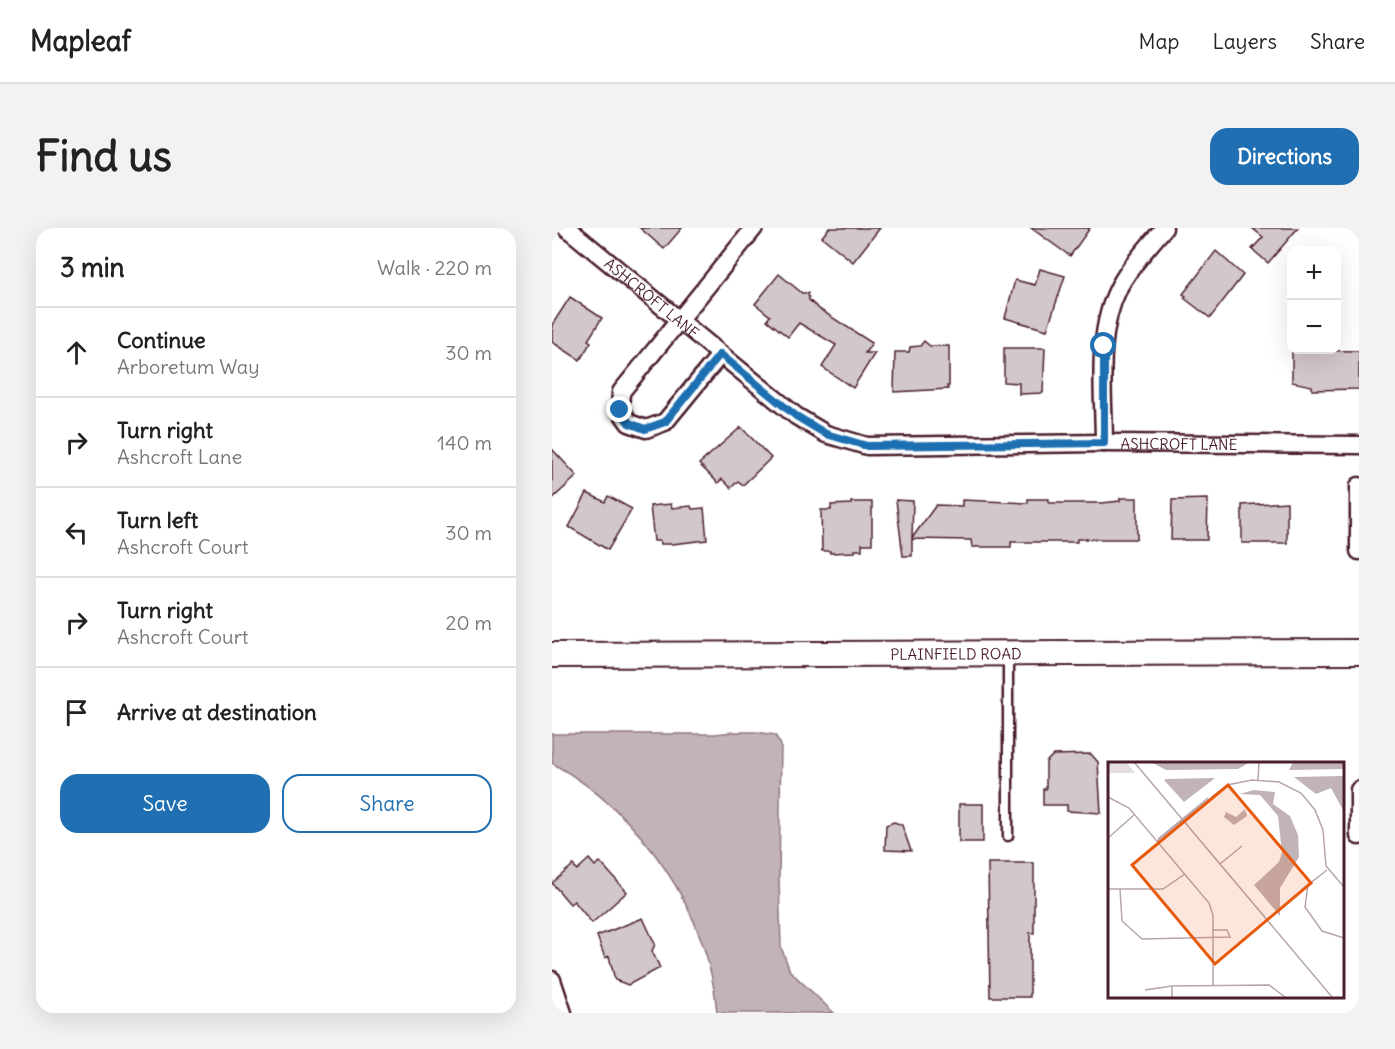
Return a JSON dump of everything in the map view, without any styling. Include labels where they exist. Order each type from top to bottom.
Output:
[{"type":"main road","name":"PLAINFIELD ROAD","points":[[552,655],[1359,652]]},
{"type":"street","name":"ASHCROFT LANE","points":[[567,228],[796,416],[826,434],[867,446],[1104,443],[1359,445]]},
{"type":"street","points":[[720,354],[665,422],[645,429],[629,423],[620,410],[621,392],[754,228]]},
{"type":"street","points":[[1104,443],[1105,337],[1112,308],[1125,278],[1164,228]]},
{"type":"street","points":[[1359,486],[1359,551]]},
{"type":"street","points":[[1359,790],[1359,836]]},
{"type":"street","points":[[552,980],[563,1013]]},
{"type":"lane","points":[[1008,654],[1008,836]]},
{"type":"shaded area","points":[[733,732],[775,735],[781,745],[779,879],[781,947],[790,971],[834,1013],[717,1013],[711,975],[700,938],[685,902],[665,868],[641,837],[614,809],[584,784],[552,763],[552,734],[715,734]]},
{"type":"building","points":[[640,228],[682,228],[664,249]]},
{"type":"building","points":[[829,228],[880,228],[853,262],[822,237]]},
{"type":"building","points":[[1031,228],[1090,228],[1070,256]]},
{"type":"building","points":[[1252,228],[1298,228],[1268,263],[1252,249],[1263,237]]},
{"type":"building","points":[[1216,251],[1243,275],[1210,318],[1184,298],[1186,296],[1183,294]]},
{"type":"building","points":[[1040,269],[1065,276],[1047,330],[1005,318],[1015,280],[1035,285]]},
{"type":"building","points":[[779,274],[802,293],[808,293],[809,300],[819,309],[872,343],[865,353],[875,353],[853,388],[822,367],[836,345],[799,323],[788,337],[767,320],[770,316],[755,304]]},
{"type":"building","points":[[570,297],[602,318],[588,340],[591,342],[580,360],[552,342],[552,325]]},
{"type":"building","points":[[924,341],[930,346],[949,346],[948,389],[894,392],[895,352],[909,352],[910,347],[920,346]]},
{"type":"building","points":[[1004,348],[1045,348],[1043,393],[1019,394],[1019,383],[1004,382]]},
{"type":"building","points":[[1341,351],[1359,351],[1359,389],[1312,390],[1312,386],[1292,382],[1292,354],[1341,354]]},
{"type":"building","points":[[741,427],[771,458],[743,485],[738,481],[731,488],[722,479],[718,483],[699,464]]},
{"type":"building","points":[[552,449],[577,476],[552,499]]},
{"type":"building","points":[[587,493],[605,502],[608,496],[632,509],[608,550],[569,527]]},
{"type":"building","points":[[1120,498],[1137,498],[1137,539],[1011,542],[1011,547],[972,547],[971,540],[912,539],[912,556],[903,556],[896,500],[913,501],[912,538],[936,505],[962,506],[962,500],[1028,503],[1028,499],[1049,499],[1049,503],[1102,503],[1120,501]]},
{"type":"building","points":[[1208,499],[1207,540],[1171,540],[1172,500]]},
{"type":"building","points":[[851,502],[872,502],[872,544],[862,544],[862,550],[855,550],[855,552],[822,551],[821,510],[831,510],[831,505],[851,504]]},
{"type":"building","points":[[1287,502],[1287,543],[1242,543],[1242,505]]},
{"type":"building","points":[[671,504],[672,508],[691,506],[692,509],[704,508],[707,540],[672,544],[661,544],[660,541],[654,541],[650,506]]},
{"type":"building","points":[[1091,754],[1098,762],[1101,813],[1067,811],[1067,805],[1043,805],[1043,789],[1046,789],[1046,762],[1053,755]]},
{"type":"building","points":[[959,804],[983,804],[983,842],[959,842]]},
{"type":"building","points":[[894,822],[902,825],[911,851],[885,850],[886,825]]},
{"type":"building","points":[[589,859],[595,866],[600,862],[627,892],[592,923],[574,901],[570,904],[552,883],[573,865],[577,870]]},
{"type":"building","points":[[988,863],[1034,863],[1034,933],[1030,933],[1030,997],[990,997]]},
{"type":"building","points":[[643,918],[655,944],[652,951],[660,968],[628,985],[615,980],[609,956],[605,958],[597,936]]},
{"type":"route","points":[[620,410],[629,423],[645,429],[665,422],[720,354],[796,416],[826,434],[867,446],[1104,443],[1104,346]]}]
